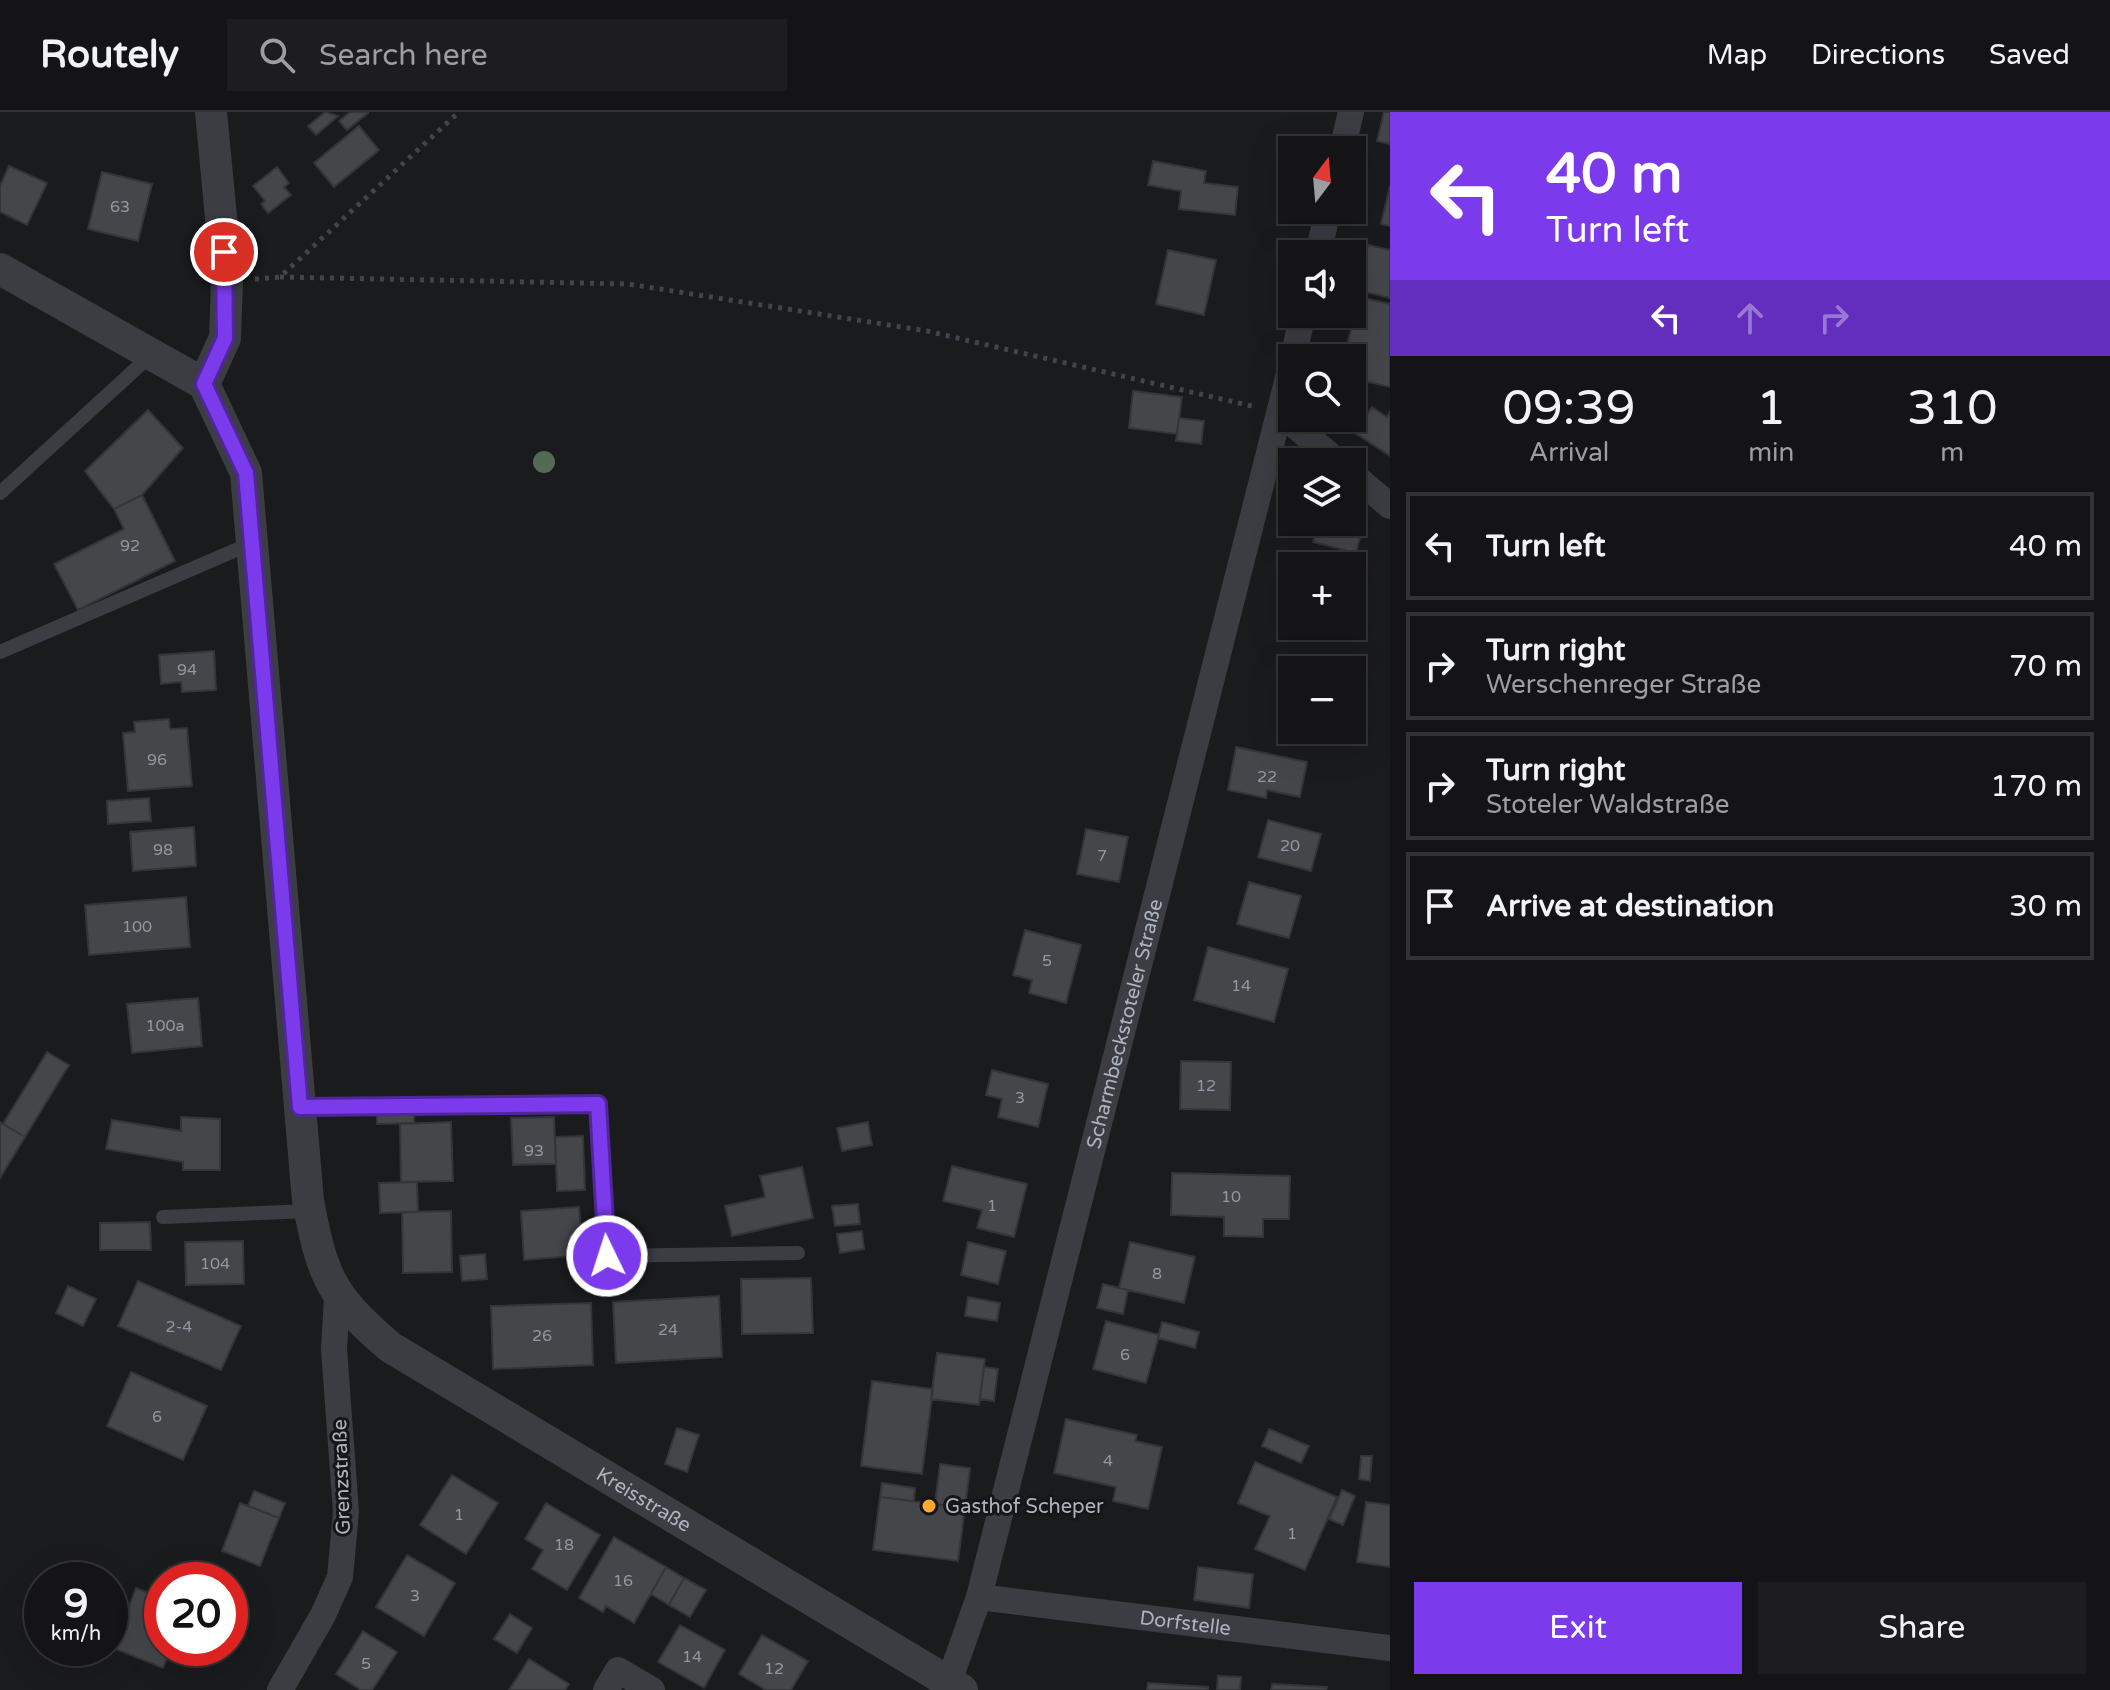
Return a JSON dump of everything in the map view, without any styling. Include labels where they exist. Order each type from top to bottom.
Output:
[{"type":"street","points":[[204,384],[225,338],[227,280],[211,112]]},
{"type":"street","points":[[1345,136],[1351,112]]},
{"type":"street","points":[[0,269],[204,384],[246,473],[310,1211],[326,1273],[337,1297]]},
{"type":"street","name":"Scharmbeckstoteler Straße","points":[[953,1687],[979,1597],[1278,421]]},
{"type":"street","points":[[1302,432],[1321,448]]},
{"type":"street","points":[[1366,486],[1390,506]]},
{"type":"street","name":"Kreisstraße","points":[[337,1297],[390,1347],[953,1687]]},
{"type":"street","name":"Grenzstraße","points":[[280,1690],[340,1577],[346,1512],[334,1349],[337,1297]]},
{"type":"street","name":"Dorfstelle","points":[[979,1597],[1390,1648]]},
{"type":"street","points":[[606,1690],[618,1670],[652,1690]]},
{"type":"lane","points":[[0,493],[151,355]]},
{"type":"lane","points":[[0,652],[252,543]]},
{"type":"lane","points":[[300,1107],[598,1104],[607,1256],[798,1253]]},
{"type":"lane","points":[[163,1217],[310,1211]]},
{"type":"path","points":[[280,277],[459,112]]},
{"type":"path","points":[[227,280],[280,277],[628,284],[927,331],[1278,413]]},
{"type":"building","points":[[325,112],[338,116],[316,135],[308,126]]},
{"type":"building","points":[[350,112],[368,113],[347,130],[339,121]]},
{"type":"building","points":[[1384,112],[1390,112],[1390,144],[1377,141]]},
{"type":"building","points":[[359,126],[379,150],[334,187],[314,163]]},
{"type":"building","points":[[1153,161],[1206,171],[1204,183],[1238,187],[1235,215],[1179,209],[1181,191],[1148,185]]},
{"type":"building","points":[[9,166],[47,183],[27,225],[0,212],[0,186]]},
{"type":"building","points":[[277,167],[289,183],[284,187],[291,195],[268,213],[261,204],[265,201],[253,186]]},
{"type":"building","points":[[102,172],[152,184],[138,241],[88,229]]},
{"type":"building","points":[[1390,186],[1390,226],[1381,224]]},
{"type":"building","points":[[1368,245],[1390,250],[1390,298],[1366,292]]},
{"type":"building","points":[[1168,250],[1216,260],[1204,315],[1156,304]]},
{"type":"building","points":[[1366,299],[1390,304],[1390,387],[1366,381],[1366,344],[1347,344],[1351,328],[1366,328]]},
{"type":"building","points":[[1133,391],[1182,397],[1177,434],[1129,428]]},
{"type":"building","points":[[1372,407],[1387,417],[1390,412],[1390,456],[1355,433],[1366,432],[1366,416]]},
{"type":"building","points":[[148,410],[183,448],[142,495],[114,509],[85,471]]},
{"type":"building","points":[[1179,418],[1204,421],[1201,444],[1176,441]]},
{"type":"building","points":[[142,495],[175,561],[78,610],[54,564],[124,529],[114,509]]},
{"type":"building","points":[[1315,536],[1360,536],[1356,552],[1313,542]]},
{"type":"building","points":[[214,651],[216,690],[182,692],[181,682],[161,684],[159,655]]},
{"type":"building","points":[[169,719],[170,729],[187,728],[192,786],[128,791],[123,733],[135,732],[134,722]]},
{"type":"building","points":[[1236,747],[1307,762],[1300,797],[1267,790],[1266,798],[1228,790]]},
{"type":"building","points":[[149,798],[151,821],[108,824],[107,801]]},
{"type":"building","points":[[1268,820],[1321,834],[1311,871],[1258,857]]},
{"type":"building","points":[[194,827],[196,866],[133,871],[130,832]]},
{"type":"building","points":[[1086,829],[1128,837],[1119,882],[1077,874]]},
{"type":"building","points":[[1249,882],[1301,896],[1289,938],[1237,924]]},
{"type":"building","points":[[186,897],[190,947],[89,955],[85,905]]},
{"type":"building","points":[[1025,930],[1081,945],[1066,1003],[1029,993],[1032,980],[1013,975]]},
{"type":"building","points":[[1208,947],[1288,969],[1274,1022],[1194,1000]]},
{"type":"building","points":[[198,998],[202,1046],[132,1053],[127,1004]]},
{"type":"building","points":[[47,1052],[69,1065],[25,1137],[3,1124]]},
{"type":"building","points":[[1181,1061],[1231,1062],[1230,1110],[1180,1109]]},
{"type":"building","points":[[992,1070],[1048,1084],[1038,1127],[998,1117],[1002,1099],[986,1095]]},
{"type":"building","points":[[377,1110],[414,1110],[414,1123],[377,1124]]},
{"type":"building","points":[[181,1117],[220,1119],[220,1170],[183,1170],[183,1162],[106,1149],[112,1120],[181,1131]]},
{"type":"building","points":[[554,1117],[556,1164],[513,1165],[511,1118]]},
{"type":"building","points":[[0,1122],[25,1137],[0,1178]]},
{"type":"building","points":[[451,1122],[453,1181],[401,1182],[400,1124]]},
{"type":"building","points":[[868,1122],[872,1145],[842,1151],[837,1128]]},
{"type":"building","points":[[583,1136],[585,1190],[557,1191],[555,1137]]},
{"type":"building","points":[[952,1166],[1027,1184],[1014,1237],[977,1228],[982,1210],[943,1201]]},
{"type":"building","points":[[802,1167],[813,1218],[732,1236],[725,1206],[765,1197],[760,1176]]},
{"type":"building","points":[[1172,1173],[1290,1176],[1289,1219],[1263,1219],[1263,1237],[1224,1236],[1224,1217],[1171,1215]]},
{"type":"building","points":[[417,1182],[418,1212],[380,1213],[379,1183]]},
{"type":"building","points":[[858,1204],[860,1224],[835,1226],[832,1206]]},
{"type":"building","points":[[579,1207],[583,1255],[524,1260],[521,1211]]},
{"type":"building","points":[[451,1211],[452,1272],[403,1273],[402,1212]]},
{"type":"building","points":[[150,1222],[151,1250],[100,1250],[100,1223]]},
{"type":"building","points":[[862,1231],[864,1249],[840,1253],[837,1234]]},
{"type":"building","points":[[243,1241],[244,1284],[186,1285],[185,1242]]},
{"type":"building","points":[[968,1242],[1006,1251],[998,1284],[961,1275]]},
{"type":"building","points":[[1130,1242],[1195,1257],[1184,1303],[1119,1288]]},
{"type":"building","points":[[485,1254],[487,1279],[462,1281],[460,1256]]},
{"type":"building","points":[[811,1278],[813,1333],[742,1334],[741,1279]]},
{"type":"building","points":[[138,1281],[241,1326],[221,1370],[118,1326]]},
{"type":"building","points":[[1103,1284],[1128,1290],[1123,1314],[1097,1308]]},
{"type":"building","points":[[68,1286],[96,1299],[83,1326],[56,1313]]},
{"type":"building","points":[[719,1296],[722,1357],[616,1363],[613,1302]]},
{"type":"building","points":[[968,1297],[1000,1303],[997,1321],[965,1316]]},
{"type":"building","points":[[591,1303],[593,1365],[493,1369],[491,1306]]},
{"type":"building","points":[[1106,1321],[1159,1335],[1146,1383],[1093,1369]]},
{"type":"building","points":[[1162,1322],[1199,1332],[1195,1348],[1158,1338]]},
{"type":"building","points":[[937,1353],[985,1359],[979,1405],[931,1399]]},
{"type":"building","points":[[984,1367],[998,1369],[994,1401],[980,1399]]},
{"type":"building","points":[[131,1372],[207,1406],[183,1460],[107,1426]]},
{"type":"building","points":[[872,1381],[933,1389],[922,1474],[861,1466]]},
{"type":"building","points":[[1066,1419],[1137,1435],[1135,1441],[1162,1447],[1148,1509],[1113,1501],[1116,1487],[1054,1473]]},
{"type":"building","points":[[677,1428],[699,1435],[687,1472],[665,1464]]},
{"type":"building","points":[[1269,1429],[1309,1446],[1301,1463],[1262,1446]]},
{"type":"building","points":[[1361,1456],[1372,1456],[1370,1481],[1359,1479]]},
{"type":"building","points":[[1255,1462],[1337,1497],[1305,1570],[1255,1549],[1270,1516],[1238,1503]]},
{"type":"building","points":[[940,1464],[970,1468],[965,1508],[935,1504]]},
{"type":"building","points":[[452,1475],[498,1503],[466,1554],[420,1525]]},
{"type":"building","points":[[882,1483],[915,1488],[914,1501],[880,1497]]},
{"type":"building","points":[[1342,1490],[1355,1496],[1343,1525],[1329,1519]]},
{"type":"building","points":[[254,1491],[285,1503],[279,1518],[248,1506]]},
{"type":"building","points":[[880,1497],[965,1508],[958,1561],[873,1550]]},
{"type":"building","points":[[1366,1502],[1390,1505],[1390,1567],[1357,1562]]},
{"type":"building","points":[[240,1503],[279,1518],[260,1566],[222,1551]]},
{"type":"building","points":[[546,1503],[600,1535],[567,1590],[532,1569],[543,1550],[525,1539]]},
{"type":"building","points":[[614,1537],[666,1567],[634,1623],[606,1606],[603,1612],[579,1598]]},
{"type":"building","points":[[407,1555],[455,1583],[424,1636],[376,1607]]},
{"type":"building","points":[[666,1567],[684,1578],[669,1605],[651,1594]]},
{"type":"building","points":[[1198,1567],[1253,1574],[1249,1608],[1194,1600]]},
{"type":"building","points":[[684,1578],[706,1590],[690,1617],[669,1605]]},
{"type":"building","points":[[136,1588],[144,1591],[144,1660],[128,1654],[128,1609]]},
{"type":"building","points":[[510,1614],[532,1628],[517,1653],[494,1639]]},
{"type":"building","points":[[680,1625],[725,1650],[704,1688],[658,1662]]},
{"type":"building","points":[[363,1631],[397,1652],[372,1690],[361,1690],[336,1674]]},
{"type":"building","points":[[762,1635],[808,1661],[791,1690],[766,1690],[739,1674]]},
{"type":"building","points":[[529,1659],[569,1684],[565,1690],[509,1690]]},
{"type":"building","points":[[1218,1676],[1241,1677],[1240,1690],[1217,1690]]},
{"type":"building","points":[[1148,1683],[1208,1687],[1208,1690],[1147,1690]]},
{"type":"building","points":[[1272,1684],[1327,1687],[1326,1690],[1271,1690]]},
{"type":"place","name":"Gasthof Scheper","points":[[929,1506]]},
{"type":"route","points":[[224,252],[227,280],[225,338],[204,384],[246,473],[300,1107],[598,1104],[607,1256]]}]
